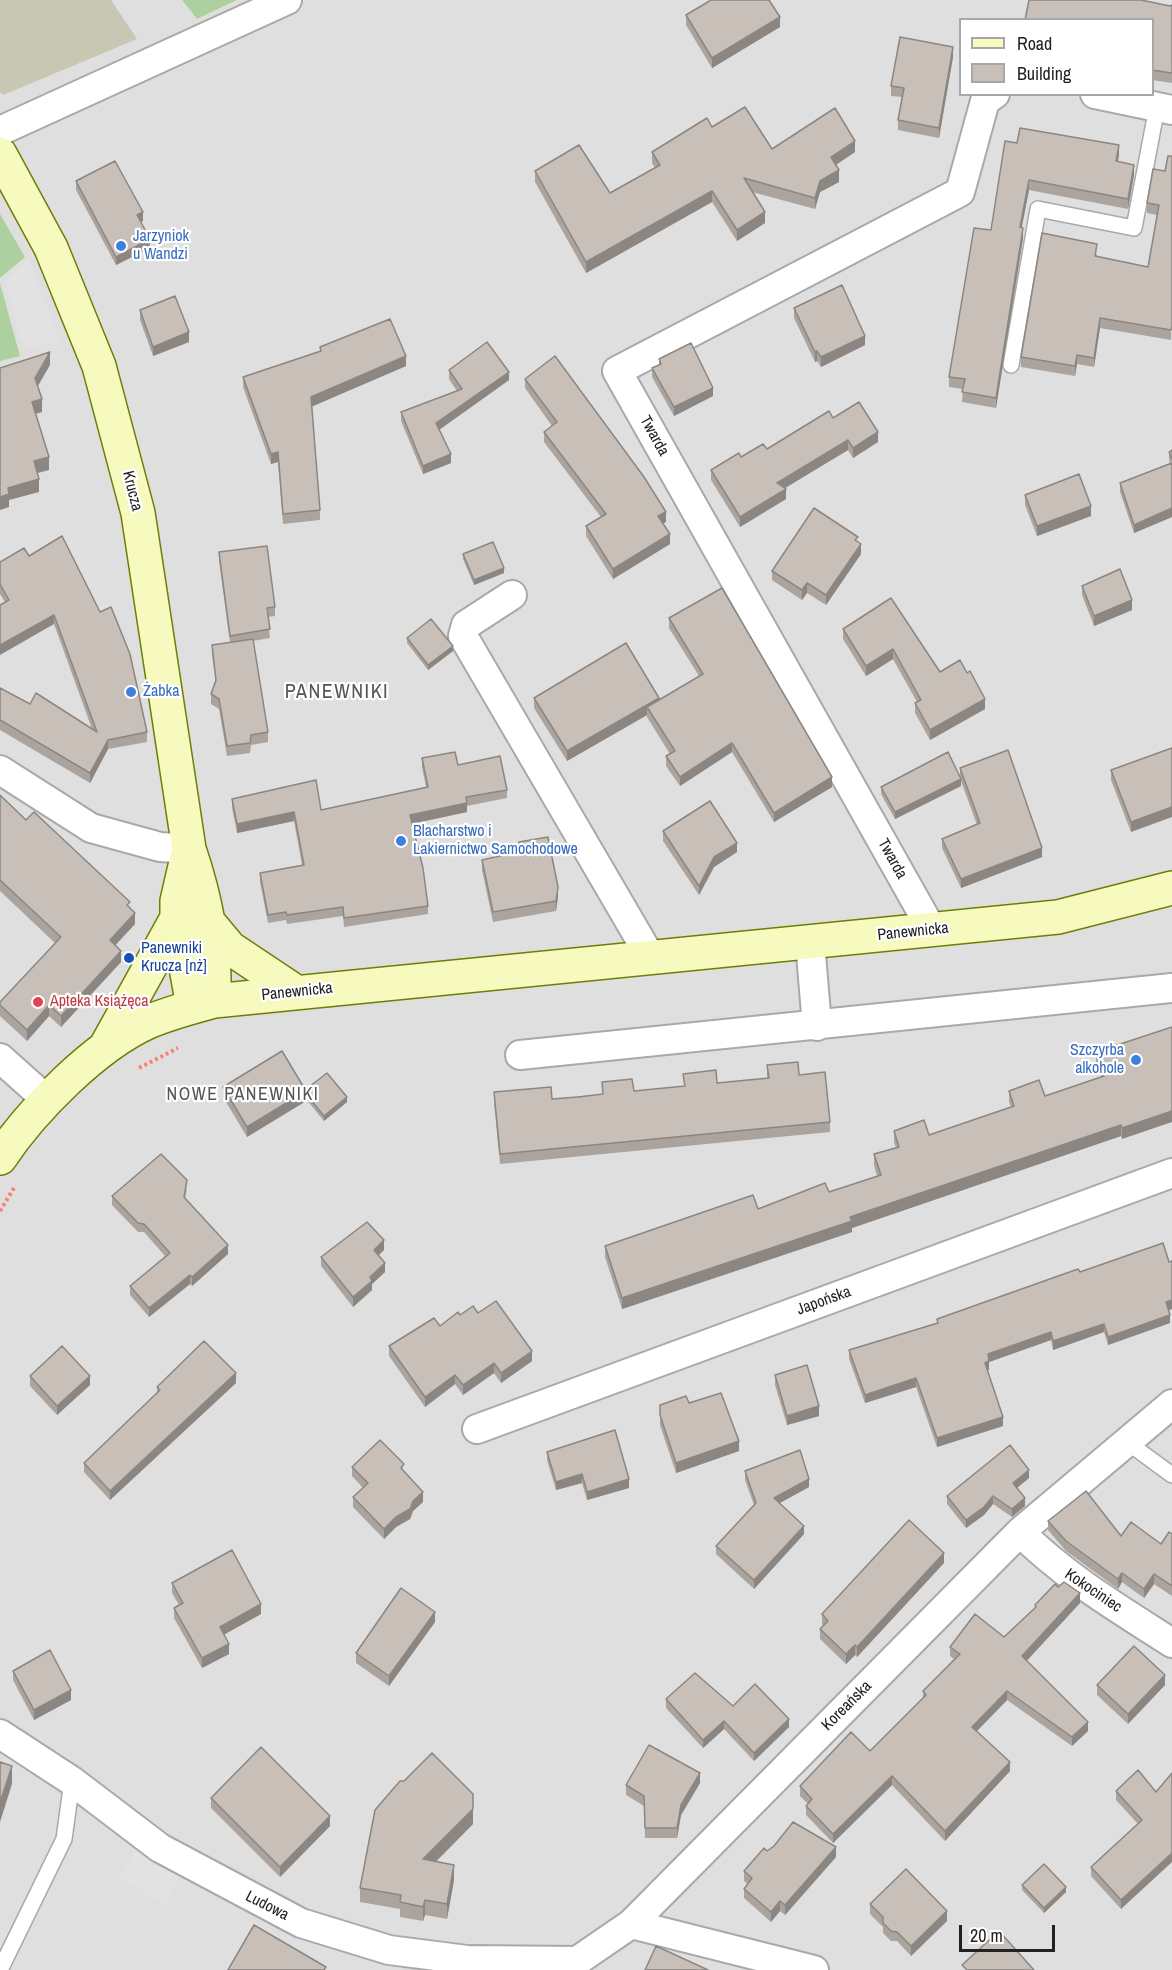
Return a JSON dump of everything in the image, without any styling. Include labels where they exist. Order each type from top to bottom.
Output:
[{"type":"street","points":[[0,131],[287,0]]},
{"type":"street","name":"Twarda","points":[[932,930],[617,371],[960,192],[986,101],[992,96]]},
{"type":"street","points":[[1104,96],[1165,109]]},
{"type":"street","name":"Krucza","points":[[0,154],[51,248],[99,366],[138,513],[189,849],[205,894],[210,924],[215,974],[203,1004]]},
{"type":"street","points":[[512,595],[466,625],[463,636],[651,958]]},
{"type":"street","points":[[0,770],[91,828],[160,847],[189,849]]},
{"type":"street","name":"Krucza","points":[[189,849],[177,901],[177,918],[203,1004]]},
{"type":"street","name":"Panewnicka","points":[[8,1171],[12,1140],[47,1100],[86,1062],[146,1023],[203,1004],[296,992],[1058,917],[1169,897]]},
{"type":"street","points":[[105,1050],[177,918]]},
{"type":"street","points":[[210,924],[230,948],[296,992]]},
{"type":"street","points":[[810,942],[817,1026]]},
{"type":"street","points":[[520,1055],[1172,988]]},
{"type":"street","points":[[0,1058],[47,1100]]},
{"type":"street","name":"Japońska","points":[[477,1429],[1172,1173]]},
{"type":"street","name":"Koreańska","points":[[573,1965],[631,1924],[1020,1532],[1172,1404]]},
{"type":"street","name":"Kokociniec","points":[[1020,1532],[1046,1558],[1072,1578],[1172,1643]]},
{"type":"street","name":"Ludowa","points":[[0,1734],[72,1781],[160,1848],[301,1923],[389,1950],[468,1960],[573,1965]]},
{"type":"street","points":[[631,1924],[814,1970]]},
{"type":"lane","points":[[1011,365],[1038,209],[1134,228],[1165,109]]},
{"type":"lane","points":[[1127,1442],[1172,1475]]},
{"type":"lane","points":[[0,1970],[64,1839],[72,1781]]},
{"type":"path","points":[[133,1071],[188,1043]]},
{"type":"path","points":[[0,1211],[8,1171]]},
{"type":"shaded area","points":[[0,0],[182,0],[197,19],[237,0],[1172,0],[1172,1970],[0,1970]]},
{"type":"shaded area","points":[[0,0],[111,0],[137,39],[3,95],[0,92]]},
{"type":"shaded area","points":[[28,259],[60,341],[24,349],[5,282]]},
{"type":"shaded area","points":[[137,1848],[179,1877],[165,1905],[119,1877]]},
{"type":"green space","points":[[182,0],[237,0],[197,19]]},
{"type":"green space","points":[[0,214],[25,257],[0,278]]},
{"type":"green space","points":[[0,283],[20,356],[0,361]]},
{"type":"building","points":[[711,0],[769,0],[780,17],[712,58],[686,15]]},
{"type":"building","points":[[1029,0],[1141,0],[1172,5],[1172,73],[1154,70],[1154,18],[1025,18]]},
{"type":"building","points":[[900,37],[953,47],[939,128],[898,120],[904,88],[891,86]]},
{"type":"building","points":[[745,107],[772,149],[835,108],[855,141],[831,157],[839,170],[820,181],[815,198],[744,178],[765,212],[737,230],[712,191],[586,262],[535,171],[579,145],[610,193],[660,165],[652,152],[707,118],[712,127]]},
{"type":"building","points":[[1020,128],[1119,145],[1116,161],[1134,165],[1128,199],[1029,180],[1020,227],[1023,228],[996,398],[962,392],[965,379],[949,377],[974,228],[991,230],[1005,141],[1017,143]]},
{"type":"building","points":[[1168,156],[1172,156],[1171,330],[1100,318],[1094,358],[1077,355],[1075,366],[1021,357],[1042,233],[1097,244],[1095,256],[1148,267],[1159,205],[1147,203],[1153,169],[1165,171]]},
{"type":"building","points":[[115,161],[143,212],[137,215],[150,239],[116,257],[76,181]]},
{"type":"building","points":[[842,285],[865,336],[821,357],[817,351],[815,352],[794,308]]},
{"type":"building","points":[[175,296],[189,332],[153,347],[140,310]]},
{"type":"building","points":[[390,319],[406,356],[311,397],[320,510],[283,514],[278,452],[271,454],[243,377],[321,351],[320,347]]},
{"type":"building","points":[[487,342],[509,372],[436,423],[451,454],[423,466],[401,412],[462,389],[449,370]]},
{"type":"building","points":[[691,343],[713,388],[674,407],[652,368],[661,364],[659,359]]},
{"type":"building","points":[[50,352],[35,378],[42,399],[32,402],[49,457],[34,461],[39,479],[8,488],[9,494],[0,497],[0,368]]},
{"type":"building","points":[[555,356],[644,477],[666,512],[658,516],[670,534],[613,569],[586,526],[606,514],[544,432],[557,422],[525,379]]},
{"type":"building","points":[[859,402],[878,432],[853,448],[848,440],[777,483],[786,489],[740,517],[711,470],[739,453],[741,457],[763,444],[767,449],[829,411],[833,418]]},
{"type":"building","points":[[1172,463],[1172,508],[1134,525],[1120,483]]},
{"type":"building","points":[[1079,474],[1091,506],[1037,526],[1025,495]]},
{"type":"building","points":[[814,508],[858,537],[855,540],[861,544],[826,595],[807,583],[802,590],[772,571]]},
{"type":"building","points":[[62,536],[100,612],[111,607],[130,654],[147,732],[108,740],[90,773],[0,720],[0,688],[30,704],[36,693],[97,732],[54,615],[0,645],[0,605],[9,600],[0,584],[0,562],[24,548],[29,556]]},
{"type":"building","points":[[493,542],[504,568],[474,580],[463,554]]},
{"type":"building","points":[[267,546],[275,607],[267,608],[270,629],[230,636],[219,552]]},
{"type":"building","points":[[1120,569],[1132,600],[1094,616],[1082,586]]},
{"type":"building","points":[[722,588],[832,777],[774,813],[732,743],[680,777],[666,756],[675,751],[647,707],[703,674],[669,618]]},
{"type":"building","points":[[891,598],[940,672],[960,660],[967,673],[970,671],[985,699],[930,730],[915,703],[921,700],[893,649],[866,666],[843,629]]},
{"type":"building","points":[[431,619],[453,646],[428,665],[407,638]]},
{"type":"building","points":[[253,639],[268,732],[251,735],[250,743],[227,746],[219,699],[211,694],[216,680],[212,645]]},
{"type":"building","points":[[626,643],[659,698],[567,751],[534,698]]},
{"type":"building","points":[[1172,748],[1172,807],[1131,822],[1111,770]]},
{"type":"building","points":[[1008,750],[1042,848],[961,879],[942,839],[980,823],[960,768]]},
{"type":"building","points":[[455,752],[458,765],[500,756],[507,790],[466,797],[467,803],[410,815],[423,868],[428,906],[344,918],[343,907],[287,915],[286,912],[268,915],[260,873],[304,865],[294,812],[237,824],[232,799],[316,780],[321,810],[428,787],[422,758]]},
{"type":"building","points":[[948,752],[961,779],[895,812],[881,787]]},
{"type":"building","points":[[0,795],[26,820],[34,812],[130,902],[127,905],[135,913],[110,940],[121,951],[61,1016],[49,1005],[27,1030],[0,1005],[0,1002],[61,937],[0,880]]},
{"type":"building","points":[[710,801],[737,843],[714,857],[699,886],[663,831]]},
{"type":"building","points":[[548,837],[558,887],[556,901],[493,912],[482,860],[504,855],[504,851],[519,848],[519,842]]},
{"type":"building","points":[[1172,1027],[1172,1111],[1122,1128],[1121,1125],[850,1217],[852,1221],[622,1298],[605,1246],[753,1195],[758,1209],[825,1183],[829,1192],[881,1175],[874,1154],[899,1147],[894,1131],[924,1120],[929,1135],[1014,1106],[1009,1091],[1039,1080],[1045,1096],[1104,1076],[1096,1052]]},
{"type":"building","points":[[282,1051],[306,1091],[247,1127],[223,1087]]},
{"type":"building","points":[[798,1062],[799,1075],[825,1072],[830,1122],[500,1154],[494,1092],[551,1087],[552,1099],[578,1097],[603,1094],[602,1082],[632,1079],[634,1091],[685,1086],[683,1074],[716,1070],[717,1083],[769,1078],[767,1065]]},
{"type":"building","points":[[327,1073],[347,1097],[324,1116],[305,1090]]},
{"type":"building","points":[[161,1154],[187,1180],[184,1197],[228,1245],[192,1277],[190,1275],[149,1308],[130,1286],[170,1253],[144,1224],[138,1223],[112,1196]]},
{"type":"building","points":[[367,1222],[384,1240],[374,1250],[385,1263],[370,1277],[372,1281],[353,1297],[321,1257]]},
{"type":"building","points":[[1163,1243],[1169,1262],[1172,1261],[1172,1300],[1166,1302],[1170,1315],[1108,1337],[1104,1324],[1053,1341],[1051,1332],[988,1354],[989,1361],[985,1363],[1003,1417],[937,1438],[916,1378],[865,1395],[849,1350],[938,1323],[937,1319],[1078,1269],[1080,1272]]},
{"type":"building","points":[[496,1301],[532,1351],[501,1373],[494,1363],[463,1385],[455,1375],[425,1397],[389,1346],[434,1318],[440,1326],[458,1312],[460,1315],[473,1306],[478,1313]]},
{"type":"building","points":[[204,1341],[236,1373],[110,1491],[84,1463],[160,1390],[157,1387]]},
{"type":"building","points":[[62,1346],[90,1376],[57,1406],[30,1376]]},
{"type":"building","points":[[807,1365],[819,1406],[787,1416],[775,1375]]},
{"type":"building","points":[[721,1393],[739,1441],[676,1463],[660,1415],[660,1405],[686,1396],[689,1403]]},
{"type":"building","points":[[615,1430],[629,1479],[587,1492],[582,1474],[556,1482],[547,1452]]},
{"type":"building","points":[[380,1440],[404,1464],[401,1468],[423,1492],[413,1501],[410,1509],[396,1517],[384,1529],[353,1497],[368,1483],[352,1467]]},
{"type":"building","points":[[1010,1445],[1029,1470],[1013,1483],[1025,1498],[1012,1509],[993,1496],[984,1507],[966,1520],[947,1496]]},
{"type":"building","points":[[800,1450],[809,1479],[774,1498],[804,1526],[754,1580],[716,1546],[756,1503],[745,1471]]},
{"type":"building","points":[[1086,1491],[1121,1536],[1131,1522],[1161,1544],[1169,1532],[1172,1534],[1172,1586],[1154,1574],[1144,1589],[1122,1573],[1118,1579],[1066,1541],[1048,1521]]},
{"type":"building","points":[[909,1520],[944,1553],[857,1647],[855,1645],[846,1654],[820,1629],[828,1621],[822,1614]]},
{"type":"building","points":[[232,1550],[261,1604],[220,1627],[229,1644],[202,1658],[174,1608],[183,1603],[172,1583]]},
{"type":"building","points":[[1064,1582],[1080,1593],[1022,1656],[1088,1722],[1072,1737],[1007,1691],[972,1727],[1010,1762],[945,1831],[892,1776],[833,1834],[806,1806],[812,1799],[800,1786],[851,1732],[870,1751],[926,1695],[923,1691],[960,1654],[950,1647],[975,1614],[1004,1637],[1036,1607],[1035,1605],[1055,1584],[1058,1587]]},
{"type":"building","points":[[401,1588],[435,1612],[389,1676],[356,1653]]},
{"type":"building","points":[[1134,1646],[1165,1675],[1128,1714],[1097,1685]]},
{"type":"building","points":[[50,1650],[71,1690],[34,1710],[13,1671]]},
{"type":"building","points":[[695,1673],[733,1706],[755,1684],[789,1719],[754,1753],[724,1721],[703,1740],[666,1699]]},
{"type":"building","points":[[649,1745],[700,1773],[681,1805],[677,1828],[645,1828],[644,1796],[626,1785]]},
{"type":"building","points":[[261,1747],[330,1816],[280,1867],[211,1798]]},
{"type":"building","points":[[432,1753],[473,1794],[473,1809],[423,1859],[454,1865],[447,1904],[425,1900],[423,1907],[400,1902],[401,1895],[360,1888],[375,1810],[400,1781],[404,1781]]},
{"type":"building","points":[[0,1762],[12,1766],[0,1803]]},
{"type":"building","points":[[1138,1770],[1156,1792],[1172,1773],[1172,1853],[1121,1900],[1091,1867],[1142,1820],[1116,1791]]},
{"type":"building","points":[[793,1822],[836,1847],[785,1905],[780,1901],[771,1912],[744,1889],[752,1878],[744,1871],[764,1848],[767,1851],[774,1846]]},
{"type":"building","points":[[1044,1864],[1066,1887],[1044,1908],[1022,1885]]},
{"type":"building","points":[[906,1869],[947,1911],[911,1946],[897,1932],[891,1931],[883,1923],[883,1917],[870,1904]]},
{"type":"building","points":[[254,1925],[326,1967],[324,1970],[228,1970]]},
{"type":"building","points":[[999,1931],[1034,1970],[967,1970],[962,1965]]},
{"type":"building","points":[[656,1946],[708,1970],[645,1970]]},
{"type":"place","name":"Jarzyniok u Wandzi","points":[[121,246]]},
{"type":"place","name":"Żabka","points":[[131,692]]},
{"type":"place","name":"Blacharstwo i Lakiernictwo Samochodowe","points":[[401,841]]},
{"type":"place","name":"Panewniki Krucza [nż]","points":[[129,958]]},
{"type":"place","name":"Apteka Książęca","points":[[38,1002]]},
{"type":"place","name":"Szczyrba alkohole","points":[[1136,1060]]},
{"type":"district","name":"PANEWNIKI","points":[[337,693]]},
{"type":"district","name":"NOWE PANEWNIKI","points":[[243,1095]]}]
